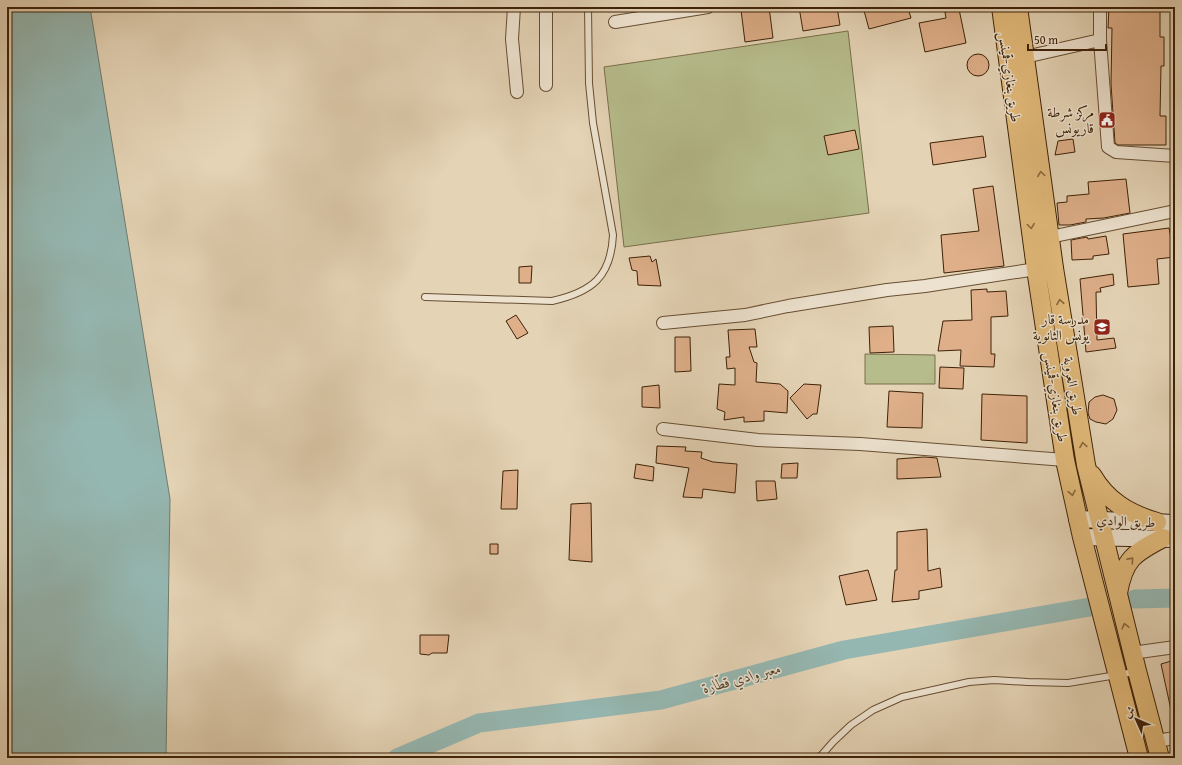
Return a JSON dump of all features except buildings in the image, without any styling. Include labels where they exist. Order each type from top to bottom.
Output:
[{"type":"main road","name":"طريق بنغازي-قمينس","points":[[1001,7],[1036,269],[1065,460],[1077,519],[1139,758]]},
{"type":"main road","name":"طريق العروبة","points":[[1018,7],[1050,237],[1086,465],[1132,653],[1158,750]]},
{"type":"main road","points":[[1086,465],[1095,481],[1108,496],[1122,508],[1165,533],[1133,558],[1124,568],[1121,576],[1118,596]]},
{"type":"main road","name":"طريق الوادي","points":[[1077,519],[1101,528],[1165,533],[1175,523]]},
{"type":"main road","name":"طريق الوادي","points":[[1082,537],[1101,528]]},
{"type":"street","points":[[514,7],[512,40],[517,92]]},
{"type":"street","points":[[546,7],[546,85]]},
{"type":"street","points":[[615,22],[708,7]]},
{"type":"street","points":[[1100,7],[1100,40],[1108,147],[1116,152],[1175,156]]},
{"type":"street","points":[[1025,57],[1100,40]]},
{"type":"street","points":[[1050,237],[1175,211]]},
{"type":"street","points":[[663,323],[745,315],[788,306],[887,290],[925,286],[1036,269]]},
{"type":"street","points":[[662,429],[758,440],[860,444],[1065,460]]},
{"type":"street","points":[[1132,653],[1175,647]]},
{"type":"street","points":[[1158,750],[1175,738]]},
{"type":"lane","points":[[425,297],[552,301],[573,296],[587,289],[598,280],[606,269],[612,254],[613,235],[593,123],[589,83],[588,7]]},
{"type":"lane","points":[[819,758],[851,725],[873,710],[902,697],[969,682],[994,680],[1068,683],[1137,671]]},
{"type":"green space","points":[[848,31],[869,213],[624,247],[604,67]]},
{"type":"green space","points":[[865,354],[935,355],[935,384],[865,384]]},
{"type":"water","points":[[7,7],[90,7],[170,499],[166,758],[7,758]]},
{"type":"waterway","name":"معبر وادي قطّارة","points":[[1135,599],[1175,598]]},
{"type":"waterway","name":"معبر وادي قطّارة","points":[[397,758],[479,723],[661,700],[844,650],[1090,607]]},
{"type":"place","name":"مركز شرطة قاريونس","points":[[1107,120]]},
{"type":"place","name":"مدرسة قار يونس الثانوية","points":[[1102,327]]}]
